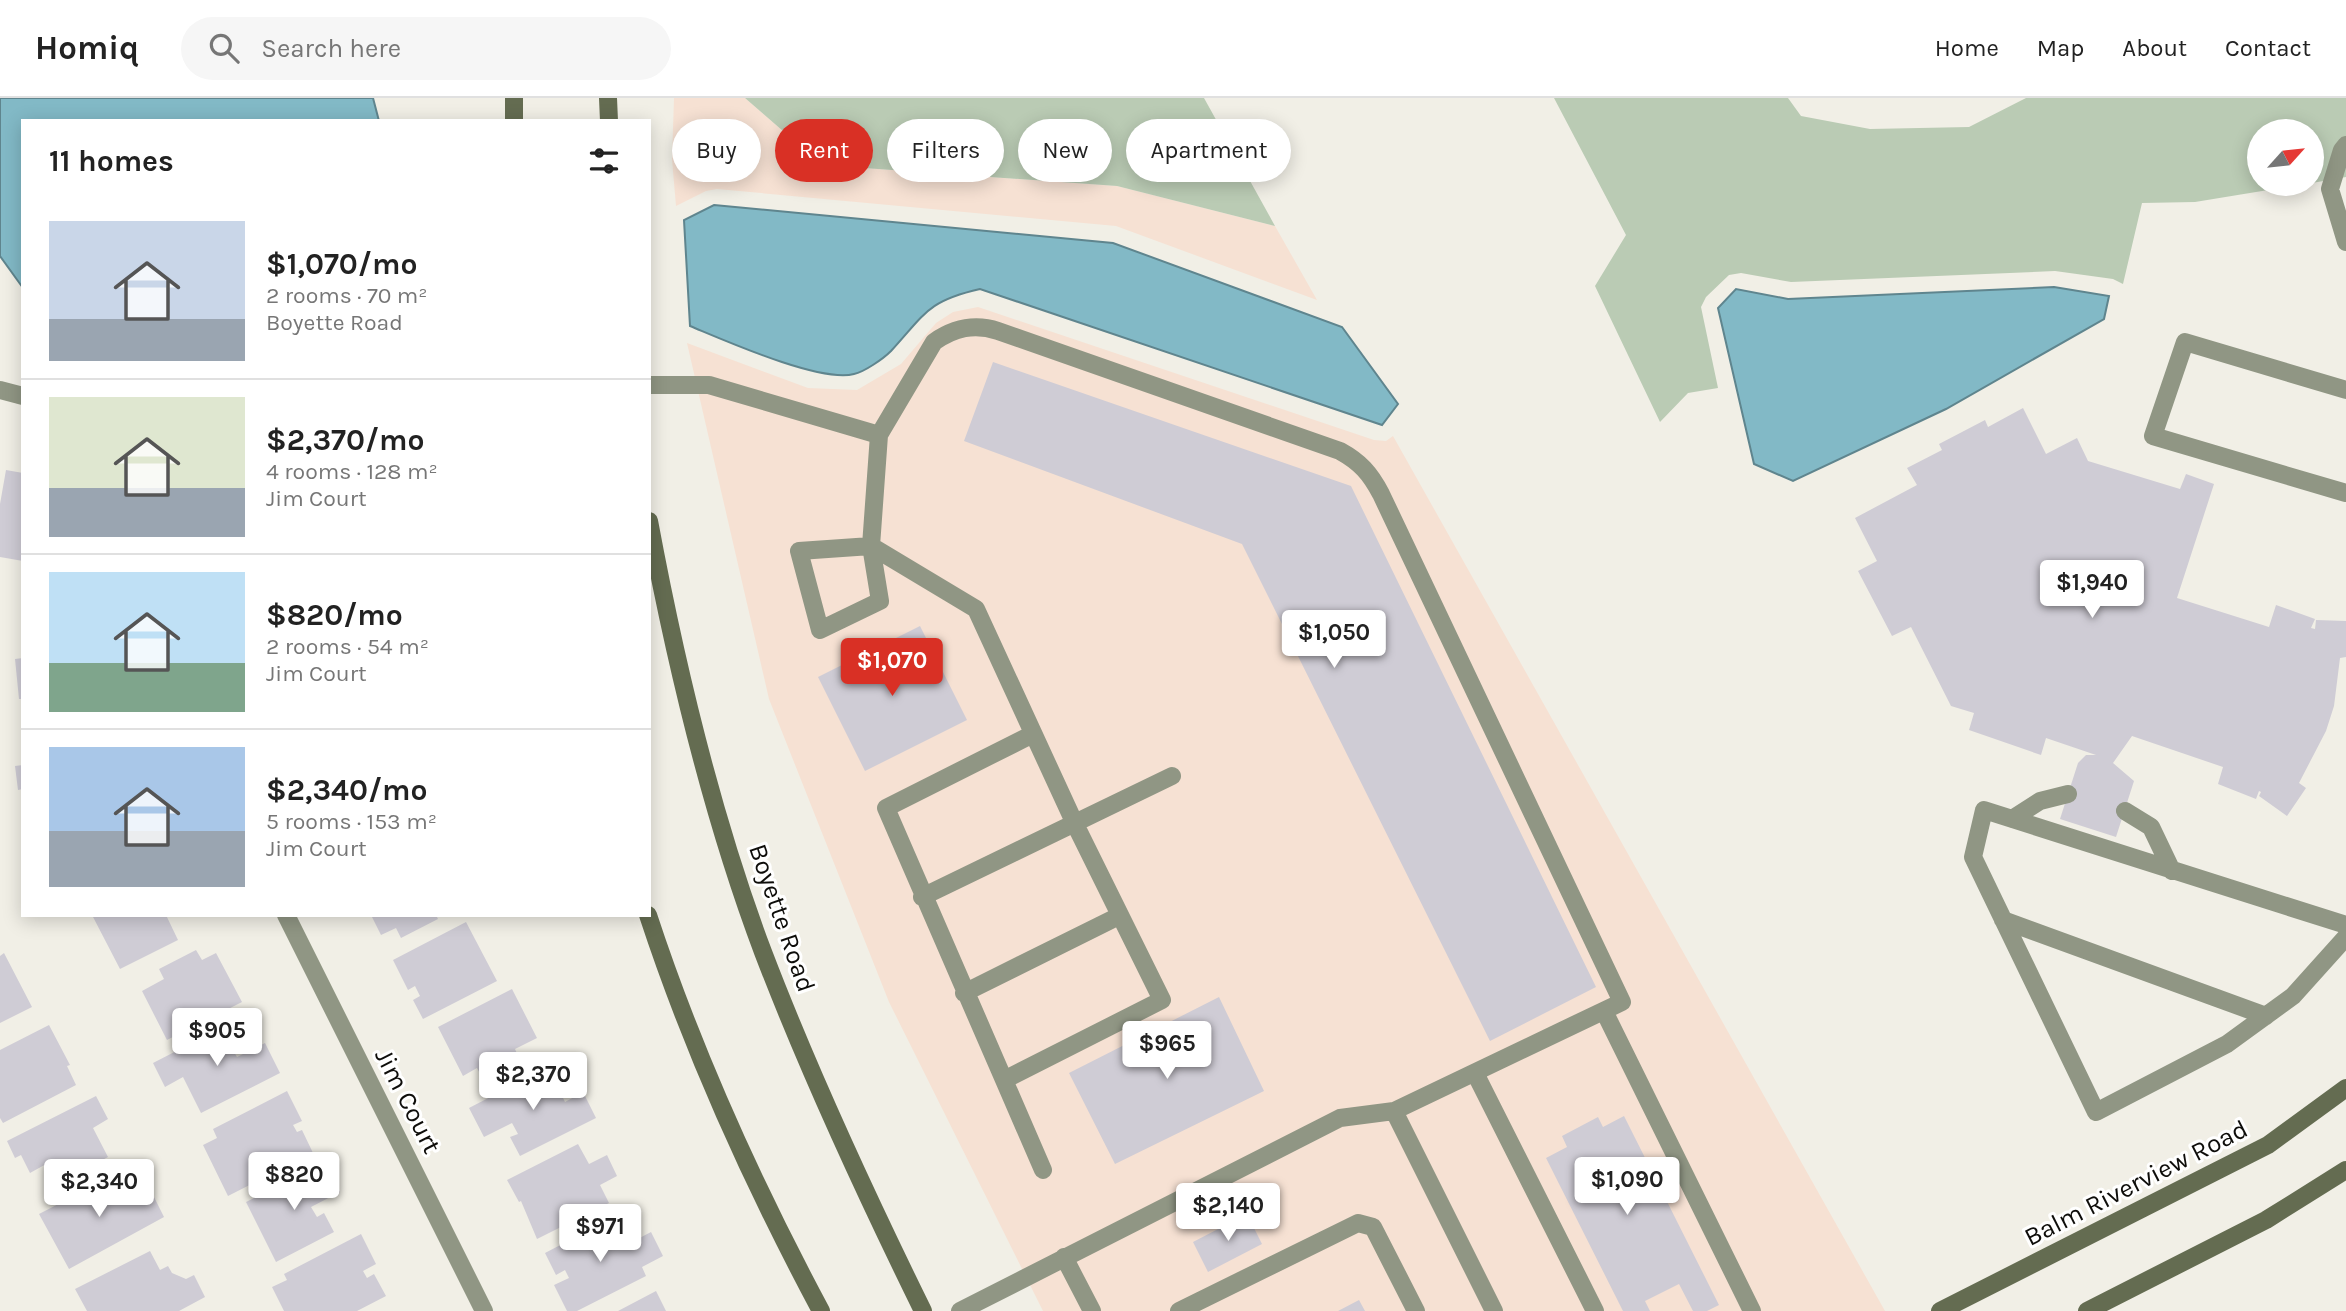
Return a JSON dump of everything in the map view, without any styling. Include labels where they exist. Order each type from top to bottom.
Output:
[{"type":"main road","points":[[514,98],[514,119]]},
{"type":"main road","points":[[608,98],[609,119]]},
{"type":"main road","name":"Boyette Road","points":[[651,530],[688,705],[762,949],[808,1066],[849,1159],[923,1311]]},
{"type":"main road","points":[[649,917],[673,991],[729,1124],[821,1311]]},
{"type":"main road","name":"Balm Riverview Road","points":[[1940,1311],[2269,1145],[2346,1088]]},
{"type":"main road","points":[[2087,1311],[2266,1220],[2346,1170]]},
{"type":"street","points":[[2346,145],[2330,189],[2346,242]]},
{"type":"street","points":[[960,1311],[1340,1118],[1394,1111],[1622,1002],[1381,494],[1371,475],[1357,460],[1340,451],[998,331],[971,326],[945,334],[934,342],[879,435],[871,547],[880,601],[820,630],[799,551],[871,547],[976,609],[1075,824],[1162,1000],[1003,1080]]},
{"type":"street","points":[[2346,390],[2185,342],[2153,436],[2346,494]]},
{"type":"street","points":[[651,385],[709,385],[879,435]]},
{"type":"street","points":[[0,390],[21,395]]},
{"type":"street","points":[[1033,734],[886,808],[922,897],[1043,1170]]},
{"type":"street","points":[[922,897],[1172,776]]},
{"type":"street","points":[[2012,819],[2040,801],[2068,794]]},
{"type":"street","points":[[2346,925],[1984,810],[1973,857],[2095,1112],[2227,1044],[2292,996],[2346,937]]},
{"type":"street","points":[[2124,811],[2151,827],[2172,871]]},
{"type":"street","points":[[964,993],[1119,916]]},
{"type":"street","name":"Jim Court","points":[[287,917],[484,1311]]},
{"type":"street","points":[[2003,920],[2266,1016]]},
{"type":"street","points":[[1604,1011],[1752,1311]]},
{"type":"street","points":[[1475,1073],[1595,1311]]},
{"type":"street","points":[[1394,1111],[1494,1311]]},
{"type":"street","points":[[1179,1311],[1358,1223],[1373,1227],[1416,1311]]},
{"type":"street","points":[[1064,1257],[1092,1311]]},
{"type":"shaded area","points":[[674,98],[745,98],[775,124],[775,182],[873,182],[873,169],[887,170],[887,182],[1004,182],[1004,178],[1018,179],[1018,182],[1117,186],[1275,226],[1317,300],[1116,226],[717,189],[706,191],[676,206],[674,182],[761,182],[761,119],[673,119]]},
{"type":"shaded area","points":[[978,307],[1374,440],[1386,441],[1393,436],[1885,1311],[1043,1311],[889,1002],[769,699],[687,343],[808,388],[857,390],[901,364],[936,323],[953,312]]},
{"type":"green space","points":[[745,98],[1204,98],[1216,119],[1126,119],[1126,182],[1251,182],[1275,226],[1117,186],[1061,182],[1112,182],[1112,119],[1018,119],[1018,179],[1004,178],[1004,119],[887,119],[887,170],[873,169],[873,119],[775,119],[775,124]]},
{"type":"green space","points":[[1554,98],[1788,98],[1801,116],[1870,129],[1969,127],[2026,98],[2346,98],[2346,177],[2324,181],[2324,119],[2247,119],[2247,193],[2195,202],[2142,203],[2123,284],[2113,279],[2055,271],[1791,282],[1741,273],[1729,275],[1706,297],[1701,307],[1718,388],[1688,393],[1660,422],[1595,286],[1626,235]]},
{"type":"water","points":[[0,98],[373,98],[378,119],[21,119],[21,285],[0,256]]},
{"type":"water","points":[[714,205],[1113,243],[1342,327],[1398,404],[1382,425],[980,289],[938,304],[920,318],[888,354],[858,373],[839,375],[796,366],[690,326],[684,220]]},
{"type":"water","points":[[2054,287],[2109,296],[2104,319],[1946,409],[1793,481],[1754,464],[1718,308],[1736,289],[1788,299]]},
{"type":"building","points":[[993,362],[1351,486],[1596,987],[1490,1041],[1242,544],[964,441]]},
{"type":"building","points":[[2023,408],[2046,454],[2077,438],[2088,461],[2180,489],[2186,474],[2214,484],[2177,598],[2269,627],[2276,605],[2315,619],[2311,628],[2315,629],[2316,620],[2346,621],[2346,657],[2340,658],[2334,706],[2326,731],[2299,783],[2306,788],[2287,816],[2259,796],[2259,791],[2256,799],[2218,784],[2223,767],[2132,736],[2113,763],[2134,781],[2116,837],[2060,819],[2078,763],[2086,755],[2096,755],[2046,738],[2041,755],[1969,730],[1974,713],[1951,706],[1911,627],[1892,636],[1858,571],[1877,561],[1855,518],[1917,485],[1907,468],[1942,450],[1939,444],[1985,420],[1988,427]]},
{"type":"building","points":[[6,470],[21,473],[21,561],[0,557],[0,504]]},
{"type":"building","points":[[920,626],[967,720],[865,771],[818,677]]},
{"type":"building","points":[[21,658],[21,699],[19,699],[15,659]]},
{"type":"building","points":[[21,765],[21,789],[18,790],[15,766]]},
{"type":"building","points":[[93,917],[167,917],[178,940],[120,969]]},
{"type":"building","points":[[372,917],[438,919],[401,938],[396,928],[381,935]]},
{"type":"building","points":[[466,922],[497,981],[423,1019],[413,1000],[420,996],[415,986],[408,990],[393,960]]},
{"type":"building","points":[[196,950],[202,960],[216,953],[242,1002],[167,1040],[142,991],[164,979],[159,969]]},
{"type":"building","points":[[4,953],[32,1007],[0,1023],[0,956]]},
{"type":"building","points":[[512,989],[537,1038],[515,1049],[520,1060],[483,1079],[477,1068],[463,1076],[438,1027]]},
{"type":"building","points":[[1219,997],[1264,1091],[1115,1164],[1069,1073]]},
{"type":"building","points":[[229,1024],[238,1043],[231,1047],[237,1057],[265,1043],[280,1073],[201,1113],[183,1077],[165,1087],[153,1063]]},
{"type":"building","points":[[49,1025],[70,1065],[67,1066],[76,1085],[3,1123],[0,1118],[0,1050]]},
{"type":"building","points":[[548,1067],[565,1102],[583,1092],[596,1118],[520,1156],[510,1137],[518,1134],[512,1123],[484,1137],[469,1108]]},
{"type":"building","points":[[287,1091],[302,1121],[293,1125],[297,1132],[302,1130],[313,1153],[228,1196],[203,1145],[217,1138],[213,1129]]},
{"type":"building","points":[[96,1096],[108,1119],[93,1128],[108,1157],[58,1183],[48,1163],[30,1173],[21,1155],[15,1158],[7,1141]]},
{"type":"building","points":[[1624,1116],[1719,1305],[1707,1311],[1693,1311],[1679,1284],[1645,1301],[1650,1311],[1623,1311],[1546,1158],[1567,1147],[1562,1136],[1598,1117],[1603,1127]]},
{"type":"building","points":[[578,1144],[589,1164],[607,1155],[617,1176],[600,1185],[609,1203],[537,1239],[521,1201],[519,1202],[507,1180]]},
{"type":"building","points":[[325,1162],[340,1192],[311,1207],[317,1217],[324,1213],[334,1232],[276,1262],[246,1202]]},
{"type":"building","points":[[113,1176],[122,1194],[146,1181],[164,1217],[69,1269],[39,1214]]},
{"type":"building","points":[[1247,1214],[1262,1244],[1208,1272],[1193,1242]]},
{"type":"building","points":[[616,1216],[630,1243],[651,1232],[663,1256],[642,1267],[646,1276],[577,1311],[567,1311],[554,1285],[569,1278],[565,1270],[556,1275],[545,1253]]},
{"type":"building","points":[[361,1234],[376,1264],[363,1271],[367,1278],[374,1274],[386,1296],[357,1311],[284,1311],[272,1287],[287,1280],[284,1274]]},
{"type":"building","points":[[150,1251],[160,1270],[168,1266],[172,1273],[186,1279],[194,1275],[205,1297],[179,1311],[87,1311],[75,1289]]},
{"type":"building","points":[[656,1291],[666,1311],[618,1311]]},
{"type":"building","points":[[1359,1300],[1365,1311],[1338,1311]]}]
